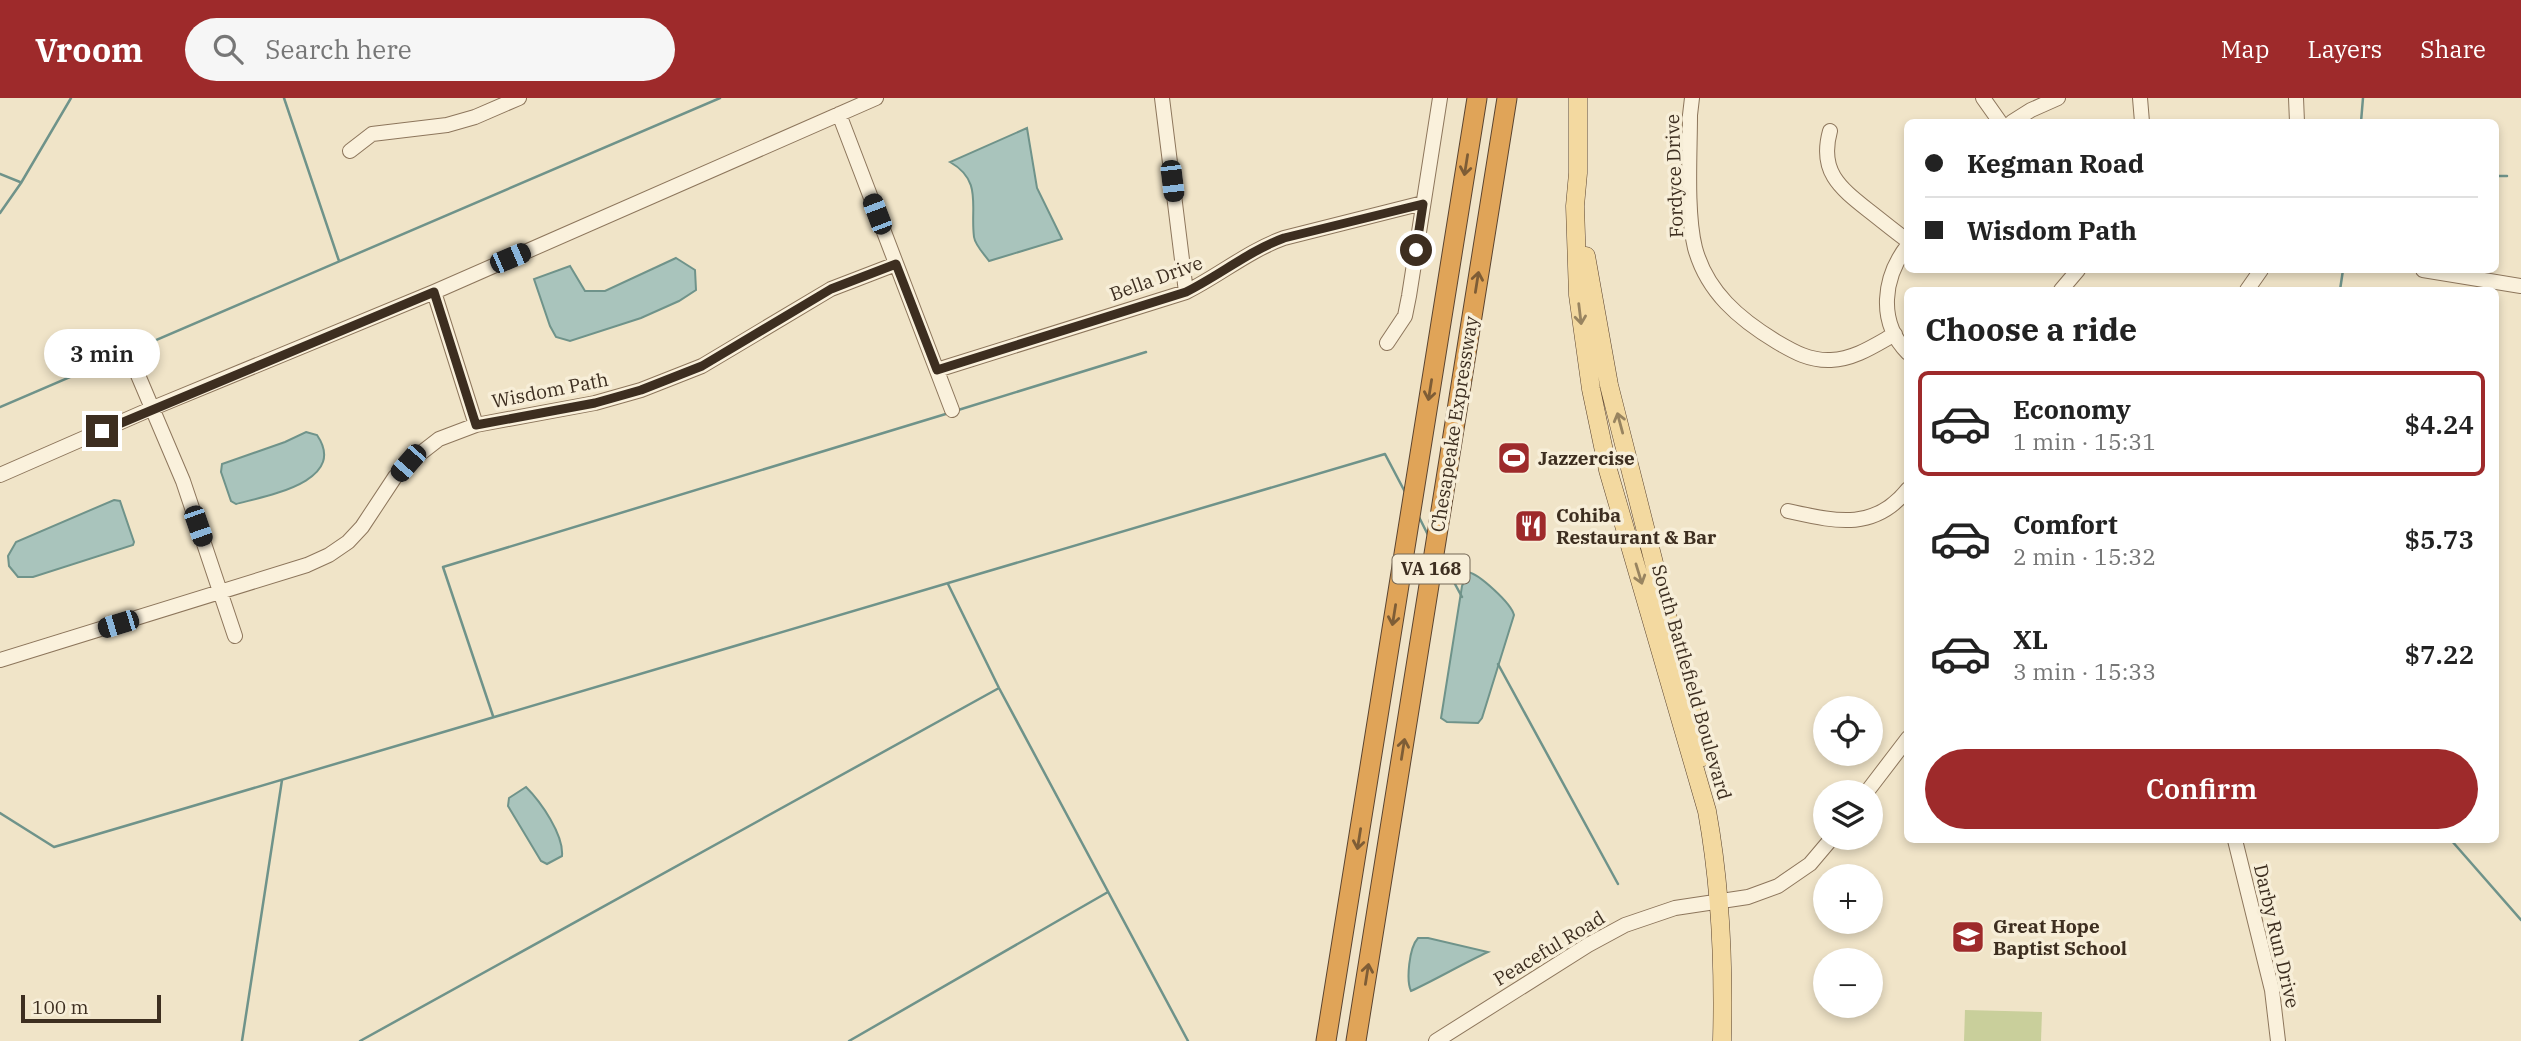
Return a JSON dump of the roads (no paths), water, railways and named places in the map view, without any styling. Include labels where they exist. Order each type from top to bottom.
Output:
[{"type":"highway","name":"Chesapeake Expressway","points":[[1326,1041],[1476,98]]},
{"type":"highway","name":"Chesapeake Expressway","points":[[1356,1041],[1507,98]]},
{"type":"main road","name":"South Battlefield Boulevard","points":[[1578,98],[1575,206],[1578,295],[1591,389],[1608,470],[1707,811],[1726,899],[1735,1003],[1734,1041]]},
{"type":"main road","name":"South Battlefield Boulevard","points":[[1722,1041],[1726,899]]},
{"type":"street","points":[[350,151],[372,134],[447,125],[475,117],[519,98]]},
{"type":"street","points":[[0,475],[153,408],[434,292],[876,98]]},
{"type":"street","points":[[1162,98],[1186,292]]},
{"type":"street","points":[[1387,343],[1405,316],[1440,98]]},
{"type":"street","name":"Fordyce Drive","points":[[1692,98],[1690,114],[1693,235],[1705,274],[1727,305],[1752,327],[1797,354],[1823,360],[1850,357],[1895,334]]},
{"type":"street","points":[[1983,98],[1998,119]]},
{"type":"street","points":[[2017,119],[2058,98]]},
{"type":"street","points":[[2140,98],[2142,119]]},
{"type":"street","points":[[2297,98],[2297,119]]},
{"type":"street","points":[[839,114],[952,411]]},
{"type":"street","points":[[1830,131],[1826,143],[1827,159],[1838,184],[1904,240]]},
{"type":"street","name":"Bella Drive","points":[[937,370],[1186,292],[1211,280],[1265,245],[1423,204]]},
{"type":"street","points":[[1904,249],[1888,282],[1887,307],[1895,334],[1904,347]]},
{"type":"street","name":"Wisdom Path","points":[[0,660],[307,565],[348,542],[362,527],[395,477],[422,450],[439,439],[476,425],[595,403],[641,390],[702,366],[831,289],[896,264]]},
{"type":"street","points":[[2064,287],[2075,273]]},
{"type":"street","points":[[2441,273],[2521,286]]},
{"type":"street","points":[[434,292],[476,425]]},
{"type":"street","points":[[135,368],[183,481],[235,636]]},
{"type":"street","points":[[1787,511],[1834,521],[1863,519],[1890,506],[1904,493]]},
{"type":"street","points":[[1876,780],[1904,743]]},
{"type":"street","name":"Darby Run Drive","points":[[2236,843],[2272,990],[2278,1041]]},
{"type":"street","name":"Peaceful Road","points":[[1436,1041],[1609,933],[1675,908],[1748,897],[1778,886],[1810,864],[1822,850]]},
{"type":"water","points":[[1027,128],[1037,188],[1062,239],[989,261],[975,240],[971,186],[960,169],[950,162]]},
{"type":"water","points":[[676,258],[695,270],[696,290],[641,318],[570,341],[556,337],[534,279],[570,266],[585,291],[605,291]]},
{"type":"water","points":[[306,432],[317,435],[324,451],[322,464],[313,475],[283,491],[236,504],[231,501],[221,472],[222,464]]},
{"type":"water","points":[[114,500],[120,501],[133,545],[33,577],[18,577],[9,566],[8,556],[16,542]]},
{"type":"water","points":[[1468,572],[1494,590],[1514,615],[1482,718],[1478,723],[1447,722],[1441,718],[1462,586]]},
{"type":"water","points":[[526,787],[545,810],[562,848],[562,856],[547,864],[541,861],[508,806],[509,798]]},
{"type":"water","points":[[1418,938],[1488,952],[1411,991],[1409,964]]},
{"type":"waterway","points":[[0,213],[21,183],[71,98]]},
{"type":"waterway","points":[[284,98],[339,261]]},
{"type":"waterway","points":[[0,407],[720,98]]},
{"type":"waterway","points":[[2361,119],[2363,98]]},
{"type":"waterway","points":[[0,174],[20,182]]},
{"type":"waterway","points":[[2499,176],[2507,176]]},
{"type":"waterway","points":[[2340,287],[2343,273]]},
{"type":"waterway","points":[[955,411],[1146,352]]},
{"type":"waterway","points":[[493,716],[443,567],[949,413]]},
{"type":"waterway","points":[[0,813],[54,847],[1385,454],[1405,492]]},
{"type":"waterway","points":[[1419,517],[1428,535]]},
{"type":"waterway","points":[[1442,560],[1462,597]]},
{"type":"waterway","points":[[948,584],[999,688],[1188,1041]]},
{"type":"waterway","points":[[1498,664],[1618,884]]},
{"type":"waterway","points":[[360,1041],[999,688]]},
{"type":"waterway","points":[[242,1041],[282,780]]},
{"type":"waterway","points":[[2454,843],[2521,920]]},
{"type":"waterway","points":[[849,1041],[1108,892]]},
{"type":"place","name":"Jazzercise","points":[[1514,458]]},
{"type":"place","name":"Cohiba Restaurant & Bar","points":[[1531,526]]},
{"type":"place","name":"Great Hope Baptist School","points":[[1968,937]]}]
